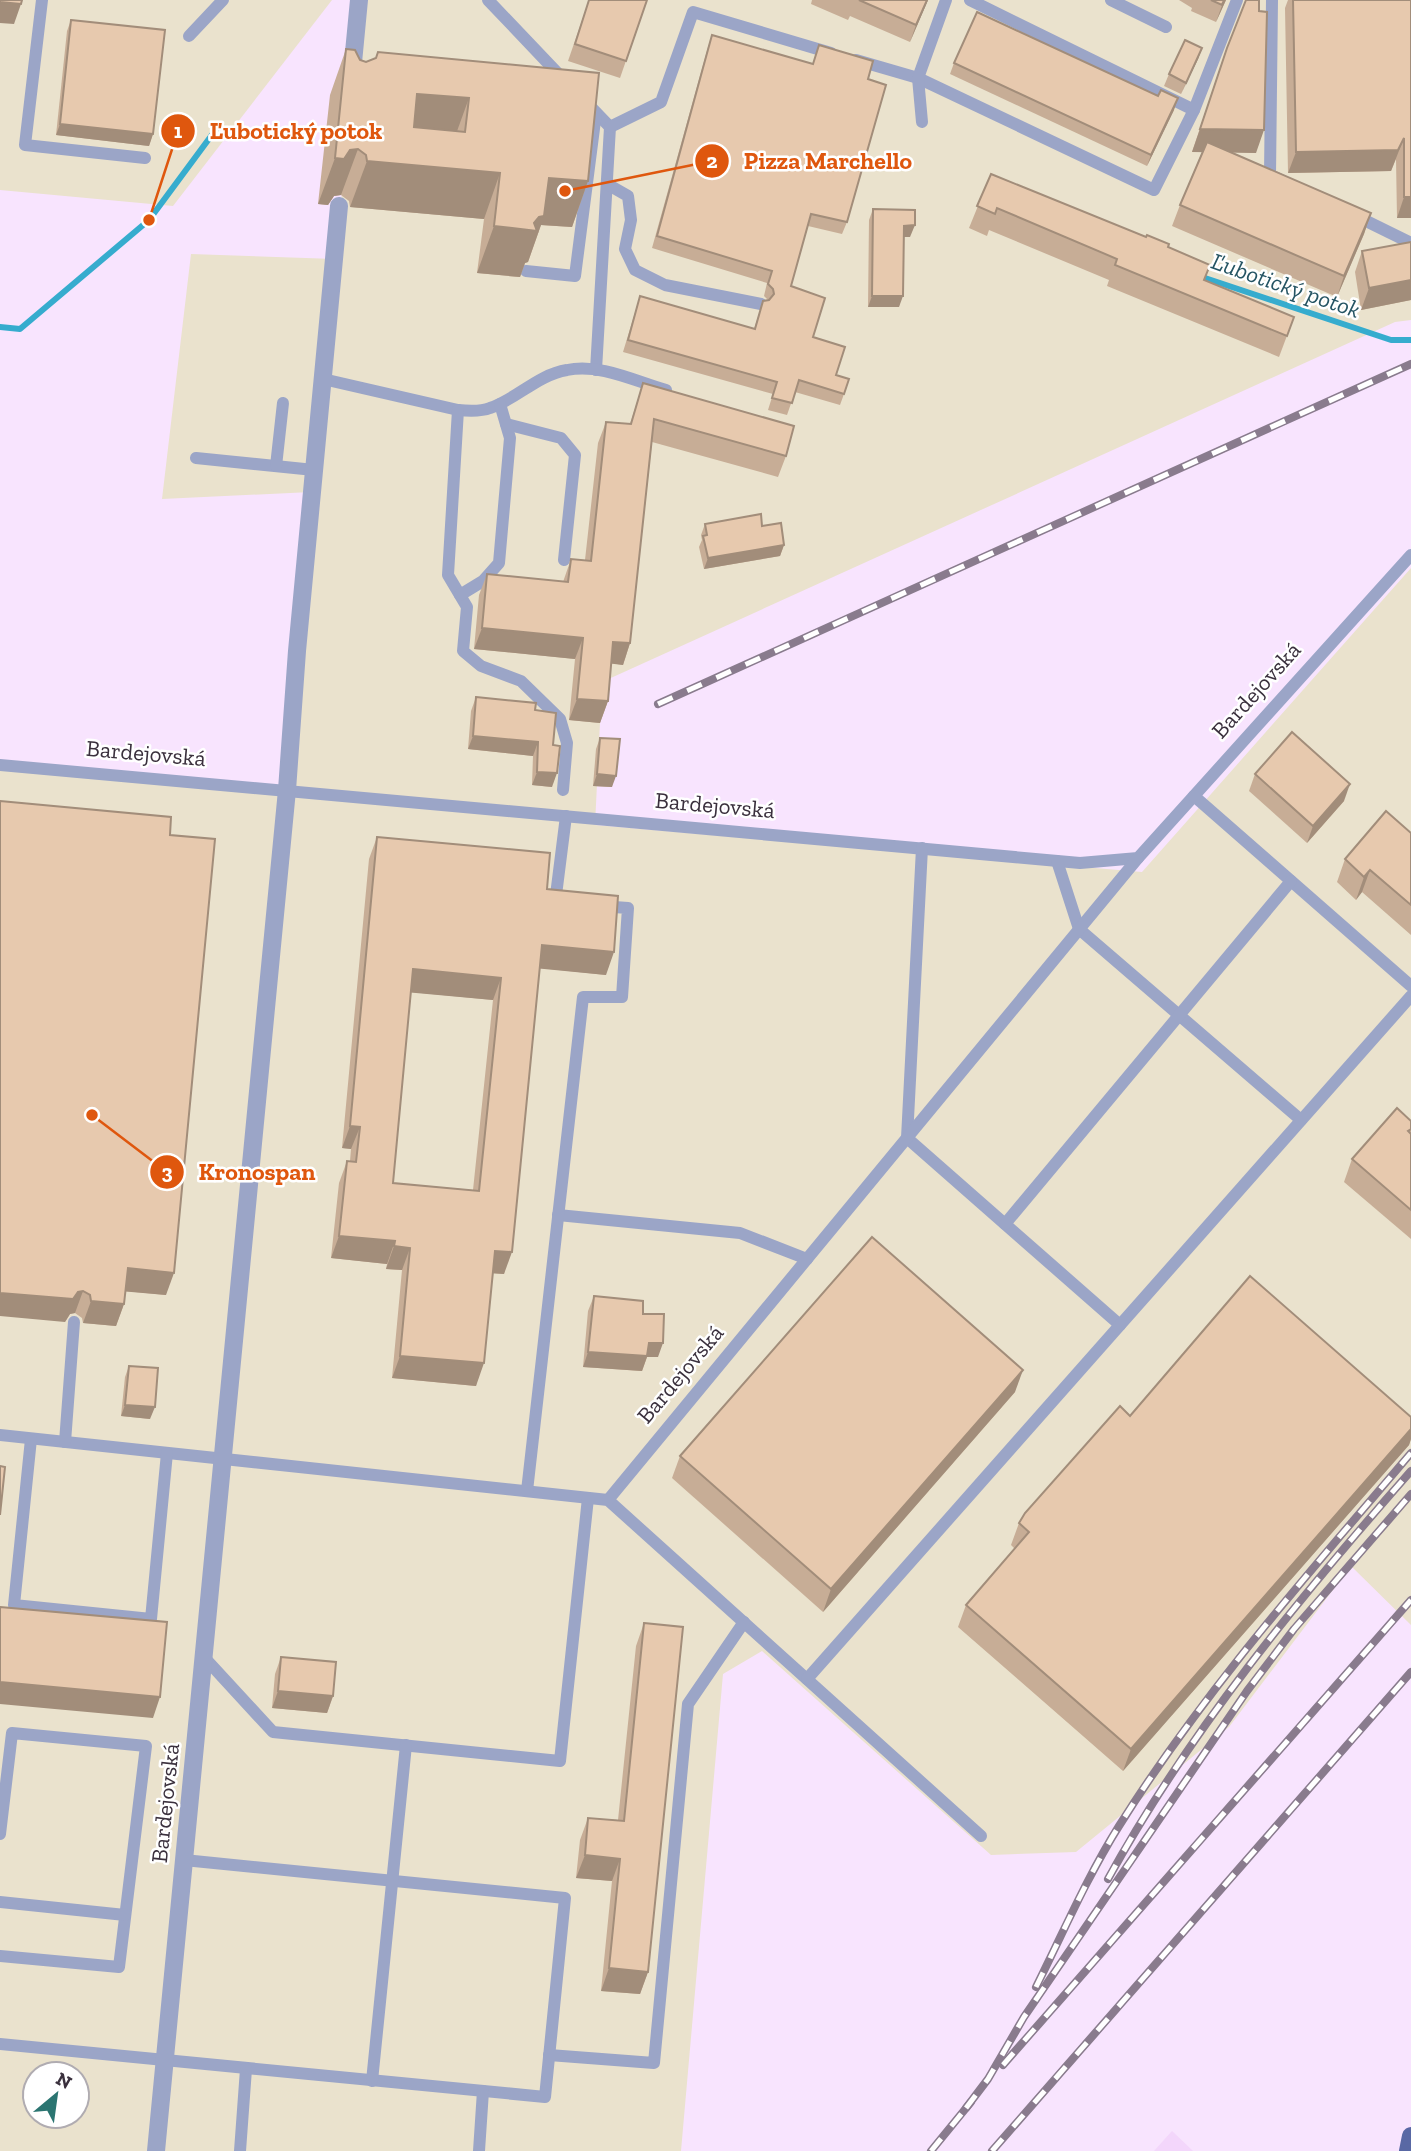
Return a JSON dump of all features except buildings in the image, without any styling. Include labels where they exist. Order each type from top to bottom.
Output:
[{"type":"main road","points":[[1408,2151],[1411,2136]]},
{"type":"street","points":[[350,97],[359,0]]},
{"type":"street","name":"Bardejovská","points":[[156,2151],[287,790],[296,651],[340,206]]},
{"type":"lane","points":[[42,0],[25,145],[145,158]]},
{"type":"lane","points":[[189,36],[223,0]]},
{"type":"lane","points":[[488,0],[610,127],[596,370]]},
{"type":"lane","points":[[922,122],[918,78],[946,0]]},
{"type":"lane","points":[[970,0],[1194,110]]},
{"type":"lane","points":[[1111,0],[1166,27]]},
{"type":"lane","points":[[610,127],[661,102],[693,12],[918,78],[1154,190],[1194,110],[1237,0]]},
{"type":"lane","points":[[1272,0],[1270,175],[1294,186]]},
{"type":"lane","points":[[526,271],[575,276],[596,113]]},
{"type":"lane","points":[[607,184],[628,196],[631,220],[625,249],[635,270],[665,285],[761,304]]},
{"type":"lane","points":[[1340,209],[1411,243]]},
{"type":"lane","points":[[323,379],[457,410],[488,409],[553,373],[569,369],[596,370],[679,394]]},
{"type":"lane","points":[[276,466],[283,403]]},
{"type":"lane","points":[[460,596],[483,581],[499,563],[510,438],[500,404]]},
{"type":"lane","points":[[457,410],[448,575],[467,607],[463,651],[481,666],[521,681],[559,719],[568,743],[563,790]]},
{"type":"lane","points":[[506,424],[561,438],[575,455],[564,560]]},
{"type":"lane","points":[[196,458],[314,470]]},
{"type":"lane","name":"Bardejovská","points":[[608,1500],[1138,858],[1411,555]]},
{"type":"lane","name":"Bardejovská","points":[[0,765],[1080,863],[1138,858]]},
{"type":"lane","points":[[1194,796],[1411,986]]},
{"type":"lane","points":[[566,816],[555,902],[567,904]]},
{"type":"lane","points":[[922,848],[907,1138],[1120,1325]]},
{"type":"lane","points":[[1057,861],[1079,929],[1301,1120]]},
{"type":"lane","points":[[1005,1224],[1291,881]]},
{"type":"lane","points":[[527,1491],[583,997],[622,997],[628,908],[592,905]]},
{"type":"lane","points":[[807,1679],[1411,996]]},
{"type":"lane","points":[[558,1215],[740,1233],[807,1259]]},
{"type":"lane","points":[[65,1442],[74,1322]]},
{"type":"lane","points":[[0,1435],[608,1500],[981,1836]]},
{"type":"lane","points":[[31,1439],[14,1605],[151,1619],[167,1453]]},
{"type":"lane","points":[[203,1656],[273,1731],[561,1761],[588,1498]]},
{"type":"lane","points":[[549,2055],[654,2063],[688,1704],[744,1622]]},
{"type":"lane","points":[[0,1834],[12,1733],[146,1746],[119,1967],[0,1956]]},
{"type":"lane","points":[[372,2081],[406,1745]]},
{"type":"lane","points":[[0,2044],[545,2097],[565,1898],[184,1860]]},
{"type":"lane","points":[[0,1902],[125,1915]]},
{"type":"lane","points":[[240,2151],[246,2069]]},
{"type":"lane","points":[[479,2151],[483,2091]]},
{"type":"shaded area","points":[[0,0],[332,0],[173,206],[0,190]]},
{"type":"shaded area","points":[[362,0],[1411,0],[1411,320],[1395,322],[602,682],[595,825],[1142,872],[1411,568],[1411,1625],[1351,1566],[1229,1727],[1076,1852],[991,1855],[762,1651],[723,1674],[681,2151],[0,2151],[0,761],[280,789],[311,492],[162,499],[191,254],[335,259]]},
{"type":"shaded area","points":[[1172,2131],[1193,2151],[1154,2151]]},
{"type":"waterway","name":"Ľubotický potok","points":[[0,327],[20,329],[149,220],[217,128]]},
{"type":"waterway","name":"Ľubotický potok","points":[[1199,276],[1391,340],[1411,340]]},
{"type":"railway","points":[[658,704],[1411,364]]},
{"type":"railway","points":[[1036,1987],[1096,1865],[1151,1776],[1258,1634],[1411,1453]]},
{"type":"railway","points":[[1108,1879],[1174,1770],[1210,1718],[1328,1567],[1411,1471]]},
{"type":"railway","points":[[966,2108],[988,2079],[1024,2017],[1247,1691],[1294,1629],[1411,1494]]},
{"type":"railway","points":[[1003,2065],[1411,1600]]},
{"type":"railway","points":[[992,2151],[1411,1672]]},
{"type":"railway","points":[[931,2151],[971,2102]]},
{"type":"place","name":"Pizza Marchello","points":[[565,191]]},
{"type":"place","name":"Ľubotický potok","points":[[149,220]]},
{"type":"place","name":"Kronospan","points":[[92,1115]]}]
